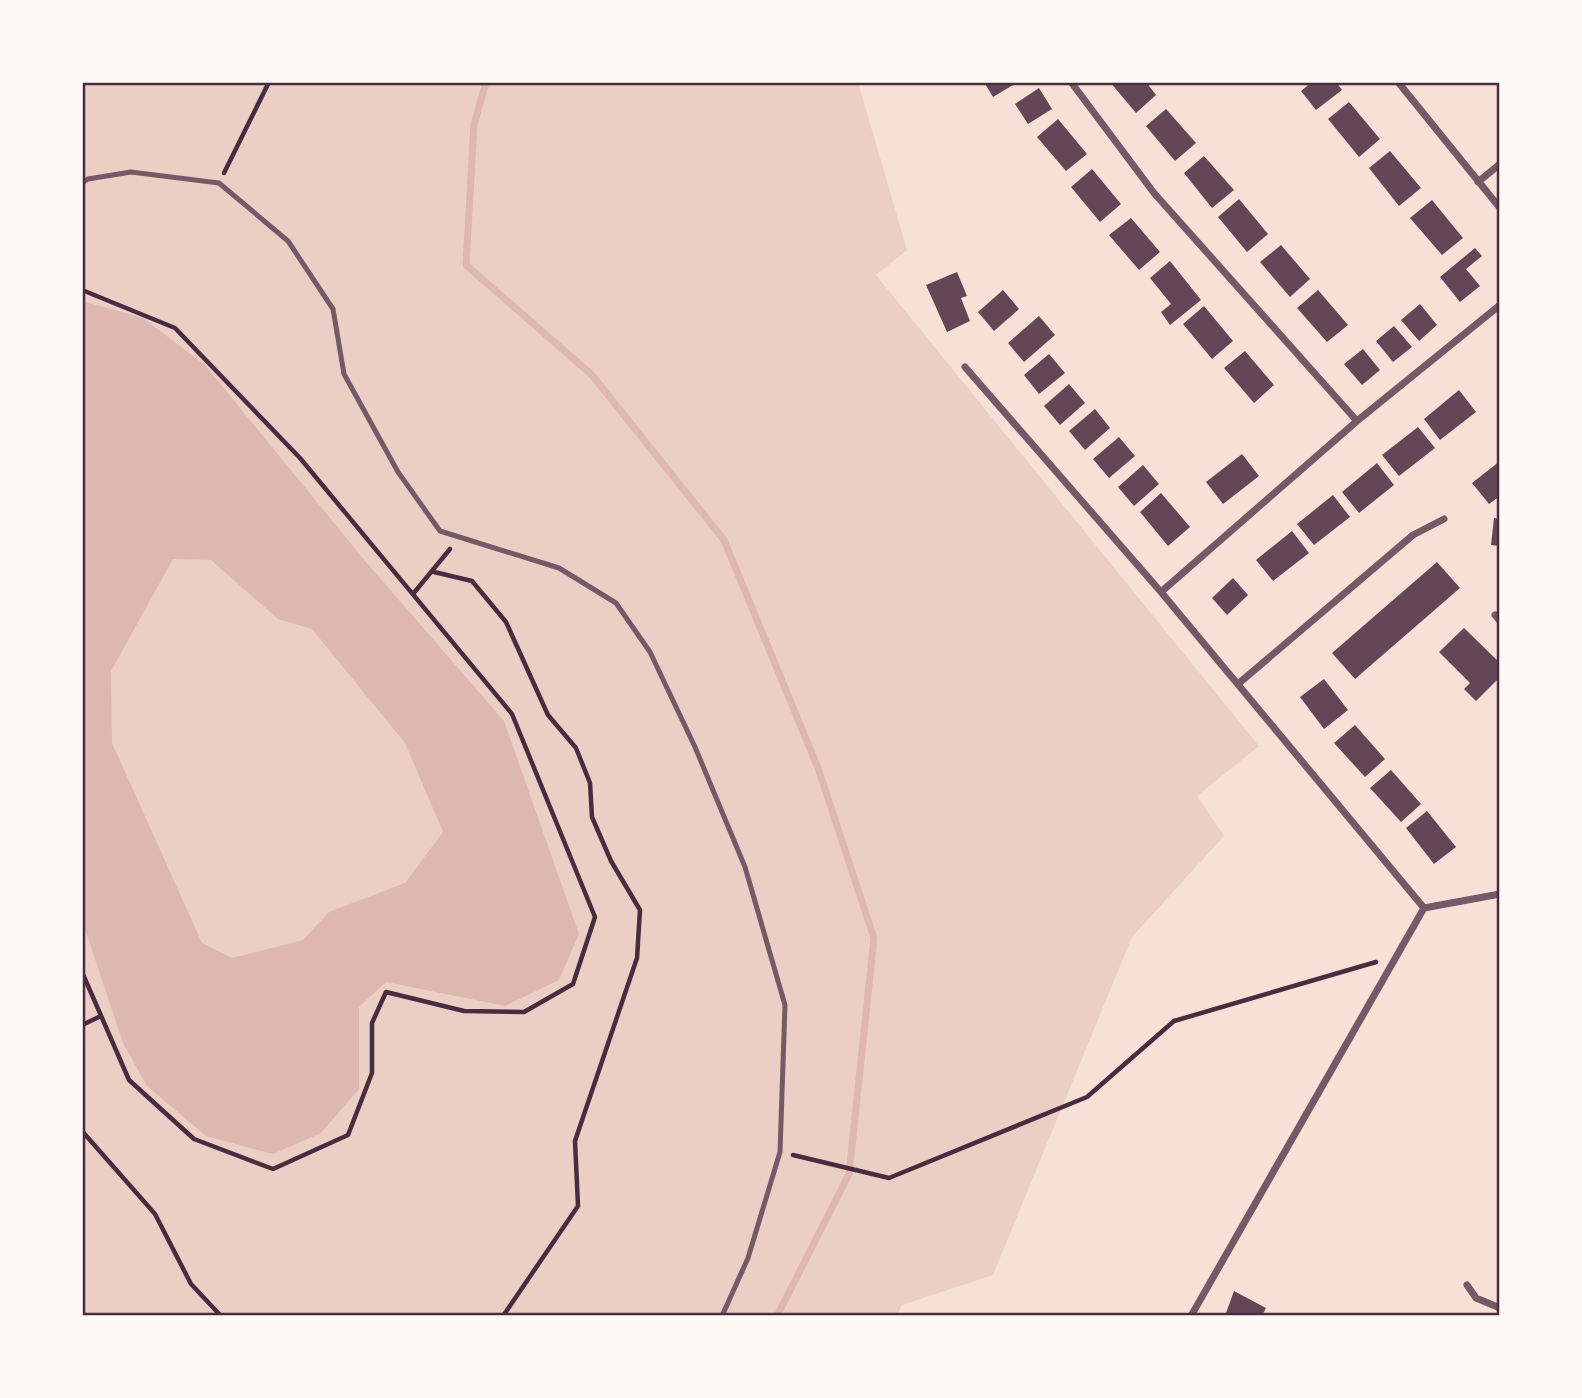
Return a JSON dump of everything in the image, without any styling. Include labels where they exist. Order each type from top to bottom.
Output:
[{"type":"street","points":[[1071,82],[1154,192],[1357,421]]},
{"type":"street","points":[[1398,82],[1500,208]]},
{"type":"street","points":[[1478,182],[1500,164]]},
{"type":"street","points":[[1161,592],[1357,421],[1500,305]]},
{"type":"street","points":[[965,367],[1161,592],[1424,908]]},
{"type":"street","points":[[1238,684],[1413,535],[1444,519]]},
{"type":"street","points":[[1424,908],[1500,894]]},
{"type":"street","points":[[1191,1316],[1424,908]]},
{"type":"street","points":[[1467,1285],[1476,1298],[1500,1308]]},
{"type":"lane","points":[[82,183],[88,179],[131,172],[219,183],[288,241],[333,309],[344,374],[398,472],[440,531],[559,568],[616,603],[650,652],[695,747],[745,867],[785,1006],[780,1152],[748,1258],[722,1316]]},
{"type":"path","points":[[219,183],[269,82]]},
{"type":"path","points":[[82,290],[175,328],[300,458],[512,714],[595,917],[573,984],[524,1012],[464,1011],[386,992],[372,1023],[372,1073],[348,1135],[273,1169],[194,1139],[129,1080],[82,972]]},
{"type":"path","points":[[413,594],[434,572],[459,536]]},
{"type":"path","points":[[434,572],[472,581],[506,622],[548,715],[576,748],[590,783],[592,817],[611,861],[640,910],[637,958],[575,1140],[578,1206],[503,1316]]},
{"type":"path","points":[[780,1152],[889,1178],[1087,1097],[1174,1021],[1397,956]]},
{"type":"path","points":[[82,1025],[101,1016]]},
{"type":"path","points":[[82,1131],[155,1214],[191,1284],[221,1316]]},
{"type":"shaded area","points":[[82,82],[858,82],[907,250],[876,275],[1259,746],[1197,796],[1224,836],[1132,937],[993,1275],[902,1305],[896,1316],[82,1316]]},
{"type":"shaded area","points":[[82,301],[143,318],[205,365],[366,562],[504,721],[579,934],[559,980],[505,1006],[386,982],[359,1007],[359,1089],[321,1133],[273,1154],[206,1136],[147,1086],[123,1043],[82,920]],"holes":[[[173,559],[211,560],[278,619],[312,629],[405,743],[443,832],[405,883],[329,912],[303,940],[232,958],[202,943],[112,743],[111,671]]]},
{"type":"building","points":[[984,82],[1018,82],[993,97]]},
{"type":"building","points":[[1110,82],[1146,82],[1156,95],[1136,113]]},
{"type":"building","points":[[1312,82],[1336,82],[1342,90],[1316,110],[1301,91]]},
{"type":"building","points":[[1039,88],[1052,109],[1028,124],[1015,104]]},
{"type":"building","points":[[1349,102],[1380,139],[1359,157],[1328,119]]},
{"type":"building","points":[[1166,109],[1196,143],[1175,161],[1146,126]]},
{"type":"building","points":[[1058,119],[1087,154],[1066,171],[1037,137]]},
{"type":"building","points":[[1390,151],[1421,188],[1399,206],[1369,168]]},
{"type":"building","points":[[1204,156],[1234,190],[1212,208],[1184,173]]},
{"type":"building","points":[[1092,169],[1121,204],[1100,222],[1071,187]]},
{"type":"building","points":[[1239,199],[1268,234],[1247,252],[1218,217]]},
{"type":"building","points":[[1432,200],[1463,238],[1442,255],[1410,218]]},
{"type":"building","points":[[1131,218],[1160,252],[1139,270],[1109,235]]},
{"type":"building","points":[[1281,245],[1310,279],[1290,297],[1260,262]]},
{"type":"building","points":[[1475,248],[1482,256],[1466,269],[1480,286],[1460,302],[1440,277]]},
{"type":"building","points":[[1170,261],[1201,300],[1170,325],[1161,312],[1171,304],[1150,278]]},
{"type":"building","points":[[957,272],[967,296],[961,298],[970,321],[947,332],[926,285]]},
{"type":"building","points":[[1003,290],[1019,309],[994,331],[978,312]]},
{"type":"building","points":[[1318,290],[1348,325],[1327,342],[1297,308]]},
{"type":"building","points":[[1420,304],[1437,325],[1419,341],[1401,320]]},
{"type":"building","points":[[1204,306],[1233,341],[1212,359],[1183,324]]},
{"type":"building","points":[[1039,316],[1055,335],[1024,362],[1008,343]]},
{"type":"building","points":[[1394,326],[1412,347],[1393,362],[1376,341]]},
{"type":"building","points":[[1363,349],[1380,370],[1362,385],[1344,364]]},
{"type":"building","points":[[1245,351],[1274,385],[1254,403],[1224,368]]},
{"type":"building","points":[[1049,354],[1065,373],[1039,394],[1024,375]]},
{"type":"building","points":[[1069,384],[1085,403],[1060,425],[1044,406]]},
{"type":"building","points":[[1459,390],[1476,412],[1440,440],[1424,419]]},
{"type":"building","points":[[1095,409],[1110,428],[1085,450],[1069,431]]},
{"type":"building","points":[[1418,427],[1435,448],[1399,476],[1382,455]]},
{"type":"building","points":[[1119,437],[1135,456],[1109,478],[1093,459]]},
{"type":"building","points":[[1242,454],[1259,476],[1223,504],[1206,482]]},
{"type":"building","points":[[1500,461],[1500,496],[1489,504],[1472,483]]},
{"type":"building","points":[[1377,463],[1394,485],[1359,513],[1342,492]]},
{"type":"building","points":[[1143,465],[1159,484],[1134,506],[1118,487]]},
{"type":"building","points":[[1161,493],[1190,527],[1168,546],[1140,512]]},
{"type":"building","points":[[1333,495],[1350,517],[1314,545],[1297,524]]},
{"type":"building","points":[[1494,518],[1500,519],[1500,546],[1491,545]]},
{"type":"building","points":[[1292,531],[1309,553],[1273,581],[1256,560]]},
{"type":"building","points":[[1437,562],[1460,588],[1355,679],[1332,653]]},
{"type":"building","points":[[1233,578],[1248,595],[1227,615],[1212,598]]},
{"type":"building","points":[[1464,628],[1500,663],[1500,677],[1476,701],[1464,689],[1470,683],[1439,652]]},
{"type":"building","points":[[1324,679],[1348,710],[1324,729],[1300,697]]},
{"type":"building","points":[[1355,725],[1385,759],[1365,777],[1334,743]]},
{"type":"building","points":[[1391,770],[1421,804],[1401,822],[1370,788]]},
{"type":"building","points":[[1427,811],[1456,847],[1434,864],[1406,828]]},
{"type":"building","points":[[1234,1291],[1266,1308],[1262,1316],[1225,1316]]},
{"type":"waterway","points":[[486,82],[474,124],[466,265],[592,375],[724,540],[818,768],[874,938],[849,1174],[777,1316]]}]
